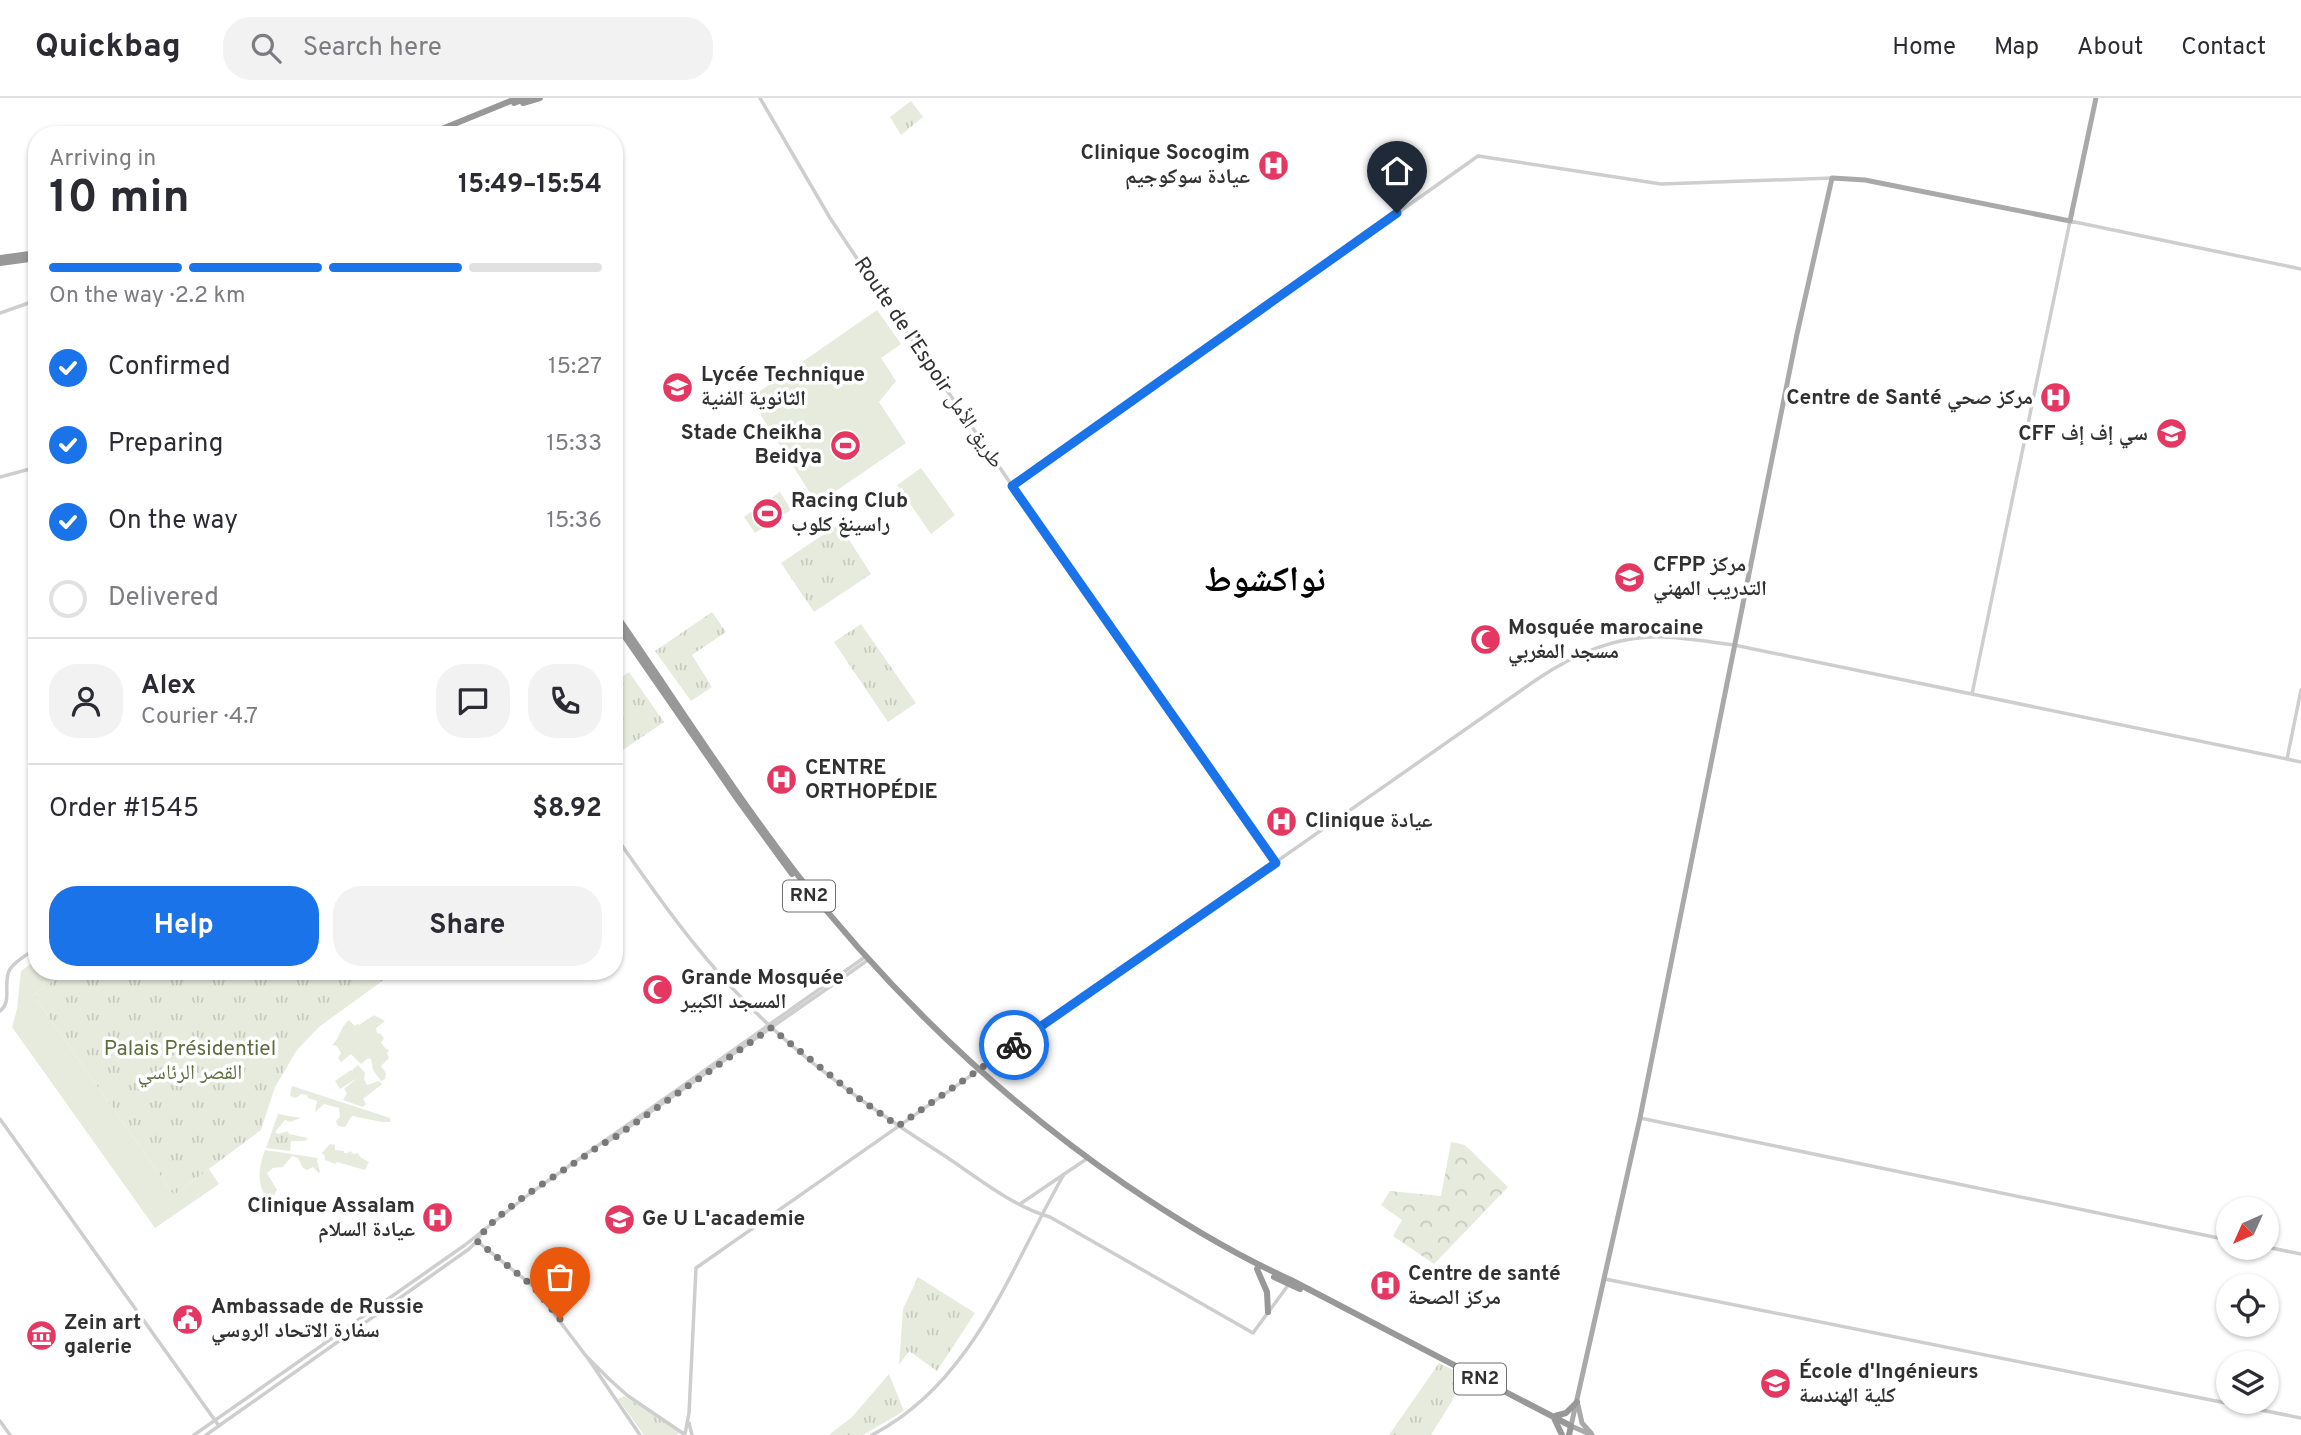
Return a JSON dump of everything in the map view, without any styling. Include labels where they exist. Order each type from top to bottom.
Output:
[{"type":"highway","points":[[491,109],[504,98]]},
{"type":"highway","points":[[449,126],[527,98]]},
{"type":"highway","points":[[518,100],[522,103],[540,98]]},
{"type":"highway","points":[[458,126],[518,100]]},
{"type":"highway","points":[[0,261],[28,256]]},
{"type":"highway","name":"RN2","points":[[623,625],[794,870],[865,959]]},
{"type":"highway","name":"RN2","points":[[623,634],[754,823],[800,884],[865,959],[1027,1117],[1186,1224],[1258,1267],[1572,1426]]},
{"type":"highway","points":[[1258,1267],[1267,1292],[1268,1312]]},
{"type":"highway","points":[[1562,1435],[1553,1416],[1566,1413],[1577,1402]]},
{"type":"highway","points":[[1569,1435],[1572,1426]]},
{"type":"main road","points":[[1593,1435],[1572,1426],[1640,1118],[1797,334],[1832,178],[1865,180],[2070,221],[2096,98]]},
{"type":"main road","points":[[1577,1402],[1582,1423],[1593,1435]]},
{"type":"street","name":"Route de l’Espoir طريق الأمل","points":[[760,98],[830,218],[1012,486],[1276,863]]},
{"type":"street","points":[[1012,486],[1478,156],[1634,182],[1661,184],[1832,178]]},
{"type":"street","points":[[1972,694],[2070,221],[2301,269]]},
{"type":"street","points":[[0,313],[28,303]]},
{"type":"street","points":[[0,477],[28,469]]},
{"type":"street","points":[[684,1434],[689,1419],[696,1268],[1535,680],[1583,653],[1620,642],[1662,637],[1734,645],[2301,762]]},
{"type":"street","points":[[2287,759],[2301,690]]},
{"type":"street","points":[[623,847],[676,921],[729,985],[770,1026],[860,1099],[898,1126],[1029,1211],[1050,1217],[1253,1333],[1290,1282]]},
{"type":"street","points":[[0,1011],[5,1005],[9,971],[28,954]]},
{"type":"street","points":[[205,1435],[475,1240],[482,1231],[528,1195],[608,1142],[865,959]]},
{"type":"street","points":[[1640,1118],[2216,1238]]},
{"type":"street","points":[[0,1119],[219,1426]]},
{"type":"street","points":[[1019,1204],[1086,1159]]},
{"type":"street","points":[[872,1435],[915,1406],[960,1359],[982,1329],[1063,1176]]},
{"type":"street","points":[[194,1435],[475,1240]]},
{"type":"street","points":[[475,1240],[534,1287],[640,1435]]},
{"type":"street","points":[[2279,1250],[2301,1254]]},
{"type":"street","points":[[1605,1279],[2301,1418]]},
{"type":"street","points":[[586,1356],[628,1396],[684,1434],[693,1435],[689,1419]]},
{"type":"street","points":[[0,1421],[10,1435]]},
{"type":"green space","points":[[911,101],[923,117],[901,135],[890,117]]},
{"type":"green space","points":[[877,310],[901,344],[881,358],[896,381],[879,402],[906,443],[817,504],[750,398]]},
{"type":"green space","points":[[921,468],[955,515],[931,534],[897,485]]},
{"type":"green space","name":"Racing Club راسينغ كلوب","points":[[780,492],[791,510],[755,533],[744,517]]},
{"type":"green space","points":[[839,524],[871,574],[814,612],[781,563]]},
{"type":"green space","points":[[712,612],[726,632],[692,655],[712,687],[691,701],[655,651]]},
{"type":"green space","points":[[861,624],[916,703],[888,722],[834,642]]},
{"type":"green space","points":[[629,672],[664,722],[623,750],[623,676]]},
{"type":"green space","points":[[28,966],[28,980],[54,980],[33,995],[174,1195],[209,1169],[219,1184],[155,1228],[12,1027],[21,971]]},
{"type":"green space","name":"Palais Présidentiel القصر الرئاسي","points":[[54,980],[384,980],[319,1027],[297,1050],[275,1087],[261,1130],[174,1195],[33,995]]},
{"type":"green space","points":[[374,1015],[385,1021],[376,1028],[377,1033],[384,1039],[381,1042],[389,1050],[389,1058],[381,1066],[386,1073],[385,1079],[381,1081],[373,1070],[371,1059],[368,1058],[361,1064],[351,1054],[341,1062],[338,1058],[341,1053],[337,1046],[332,1045],[349,1020],[355,1026]]},
{"type":"green space","points":[[358,1065],[365,1073],[367,1085],[379,1081],[382,1084],[363,1099],[366,1104],[363,1107],[343,1100],[347,1093],[344,1089],[357,1078],[340,1089],[335,1081],[351,1070],[353,1072]]},
{"type":"green space","points":[[292,1086],[390,1118],[390,1122],[352,1116],[345,1127],[338,1126],[336,1121],[340,1117],[339,1108],[324,1104],[315,1112],[317,1101],[301,1094],[296,1098],[292,1097]]},
{"type":"green space","points":[[278,1114],[301,1118],[290,1122],[285,1120],[275,1132],[278,1134],[288,1131],[289,1134],[308,1138],[305,1141],[291,1141],[290,1151],[266,1148]]},
{"type":"green space","points":[[1451,1142],[1465,1145],[1508,1187],[1434,1264],[1393,1236],[1402,1220],[1381,1205],[1390,1191],[1441,1196]]},
{"type":"green space","points":[[330,1144],[335,1145],[335,1150],[344,1153],[358,1153],[369,1162],[365,1170],[325,1160],[322,1153]]},
{"type":"green space","points":[[265,1150],[318,1158],[320,1172],[313,1167],[307,1170],[303,1168],[298,1158],[292,1156],[283,1167],[273,1168],[267,1173],[277,1190],[273,1197],[266,1197],[260,1174]]},
{"type":"green space","points":[[918,1277],[975,1313],[937,1371],[909,1351],[899,1365],[903,1309]]},
{"type":"green space","points":[[1439,1363],[1464,1375],[1431,1435],[1389,1435]]},
{"type":"green space","points":[[889,1374],[904,1411],[863,1435],[829,1435],[852,1417]]},
{"type":"green space","points":[[624,1396],[680,1432],[677,1435],[644,1435],[618,1399]]},
{"type":"way so far","points":[[560,1319],[534,1287],[477,1241],[482,1231],[528,1195],[771,1028],[898,1126],[1014,1045]]},
{"type":"place","name":"Clinique Socogim عيادة سوكوجيم","points":[[1273,165]]},
{"type":"place","name":"Lycée Technique الثانوية الفنية","points":[[678,387]]},
{"type":"place","name":"Centre de Santé مركز صحي","points":[[2056,398]]},
{"type":"place","name":"CFF سي إف إف","points":[[2171,434]]},
{"type":"place","name":"Stade Cheikha Beidya","points":[[845,445]]},
{"type":"place","name":"Racing Club راسينغ كلوب","points":[[768,513]]},
{"type":"place","name":"CFPP مركز التدريب المهني","points":[[1630,577]]},
{"type":"place","name":"Mosquée marocaine مسجد المغربي","points":[[1485,640]]},
{"type":"place","name":"CENTRE ORTHOPÉDIE","points":[[782,780]]},
{"type":"place","name":"Clinique عيادة","points":[[1282,821]]},
{"type":"place","name":"Grande Mosquée المسجد الكبير","points":[[658,990]]},
{"type":"place","name":"Clinique Assalam عيادة السلام","points":[[438,1218]]},
{"type":"place","name":"Ge U L'academie","points":[[619,1219]]},
{"type":"place","name":"Centre de santé مركز الصحة","points":[[1385,1286]]},
{"type":"place","name":"Ambassade de Russie سفارة الاتحاد الروسي","points":[[188,1319]]},
{"type":"place","name":"Zein art galerie","points":[[41,1335]]},
{"type":"place","name":"École d'Ingénieurs كلية الهندسة","points":[[1776,1384]]},
{"type":"district","name":"نواكشوط","points":[[1265,582]]},
{"type":"route","points":[[1014,1045],[1276,863],[1012,486],[1397,213]]}]
